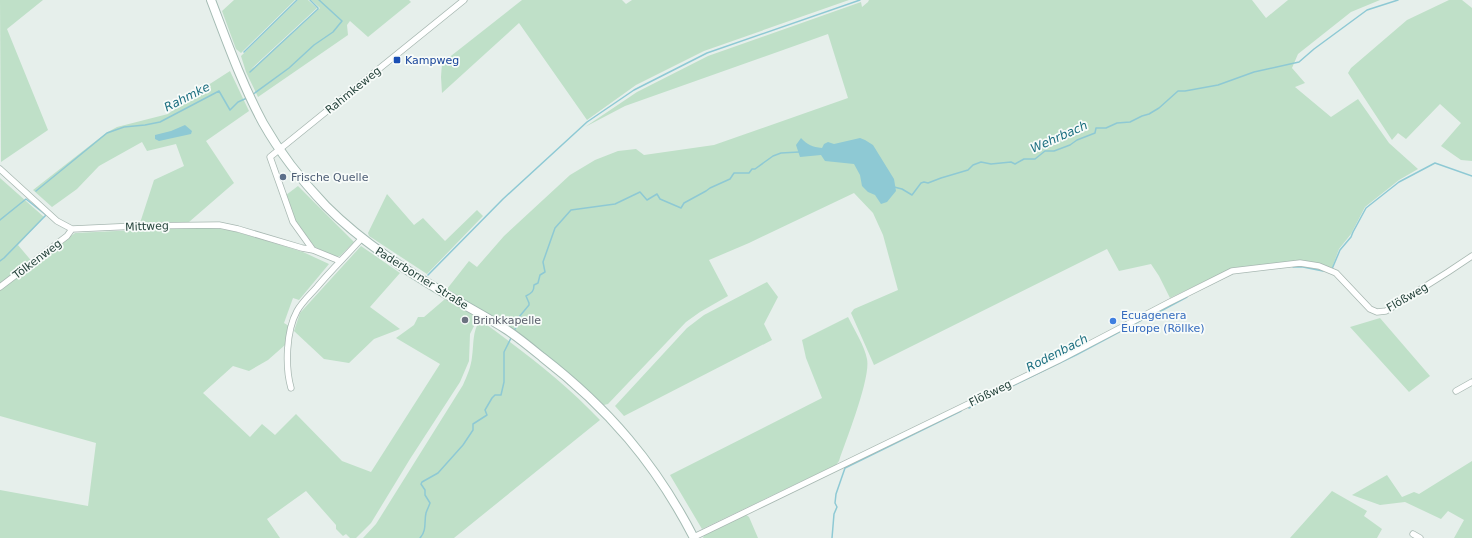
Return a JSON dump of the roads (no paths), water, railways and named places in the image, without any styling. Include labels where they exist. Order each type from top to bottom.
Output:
[{"type":"main road","name":"Paderborner Straße","points":[[211,0],[236,67],[264,125],[280,150],[315,194],[362,238],[407,270],[507,330],[578,385],[633,443],[656,474],[680,512],[694,538]]},
{"type":"street","name":"Rahmkeweg","points":[[280,150],[463,0]]},
{"type":"street","points":[[280,150],[270,157],[293,222],[313,250]]},
{"type":"street","points":[[0,169],[57,221],[72,229]]},
{"type":"street","name":"Mittweg","points":[[72,229],[219,225],[313,250],[340,261]]},
{"type":"street","name":"Tölkenweg","points":[[0,287],[67,236],[72,229]]},
{"type":"street","points":[[291,388],[287,367],[288,347],[294,318],[298,310],[309,296],[362,238]]},
{"type":"street","name":"Flößweg","points":[[694,538],[1059,360],[1232,271],[1300,263],[1319,266],[1336,273],[1370,309],[1377,312],[1386,311],[1472,256]]},
{"type":"street","points":[[1456,391],[1472,382]]},
{"type":"street","points":[[1413,534],[1420,538]]},
{"type":"water","points":[[185,125],[192,131],[191,134],[159,141],[155,139],[155,135],[171,131]]},
{"type":"water","points":[[801,138],[810,145],[822,148],[824,144],[828,142],[834,144],[860,138],[865,140],[873,145],[894,179],[896,191],[887,202],[881,204],[875,195],[868,192],[862,186],[860,175],[854,164],[825,161],[821,155],[800,157],[796,145]]},
{"type":"waterway","points":[[244,52],[297,0]]},
{"type":"waterway","name":"Rahmke","points":[[250,72],[318,9],[310,0]]},
{"type":"waterway","name":"Rahmke","points":[[252,95],[289,68],[314,45],[333,32],[342,21],[319,0]]},
{"type":"waterway","points":[[428,275],[503,199],[587,122],[634,90],[707,53],[860,0]]},
{"type":"waterway","name":"Wehrbach","points":[[894,187],[902,189],[912,195],[921,183],[928,183],[968,170],[973,165],[981,162],[991,164],[1011,162],[1015,164],[1024,159],[1035,159],[1045,151],[1054,151],[1095,133],[1096,128],[1106,128],[1117,123],[1130,122],[1149,114],[1159,108],[1178,91],[1218,85],[1254,72],[1299,62],[1314,49],[1367,10],[1398,0]]},
{"type":"waterway","name":"Rahmke","points":[[36,191],[107,133],[124,127],[160,122],[219,91],[230,110],[238,102],[247,98]]},
{"type":"waterway","name":"Wehrbach","points":[[514,331],[520,320],[519,317],[529,305],[526,296],[532,292],[534,285],[538,283],[540,275],[545,272],[543,262],[555,228],[571,210],[615,204],[640,192],[647,200],[657,194],[660,199],[681,208],[684,203],[710,188],[730,179],[734,173],[749,173],[752,169],[755,169],[773,156],[781,153],[799,152]]},
{"type":"waterway","name":"Rodenbach","points":[[1332,269],[1340,250],[1351,237],[1366,208],[1399,182],[1435,163],[1472,176]]},
{"type":"waterway","points":[[0,220],[26,199],[46,215],[0,261]]},
{"type":"waterway","name":"Rodenbach","points":[[1293,267],[1303,267],[1323,271]]},
{"type":"waterway","name":"Rodenbach","points":[[1159,312],[1187,297]]},
{"type":"waterway","name":"Rodenbach","points":[[1004,390],[1076,355],[1153,314]]},
{"type":"waterway","name":"Wehrbach","points":[[420,538],[424,532],[426,513],[430,503],[421,484],[438,473],[463,445],[473,430],[473,424],[487,415],[485,410],[492,398],[495,395],[501,395],[504,382],[504,352],[512,336]]},
{"type":"waterway","name":"Rodenbach","points":[[969,408],[979,402]]},
{"type":"waterway","name":"Rodenbach","points":[[832,538],[834,514],[837,507],[835,503],[836,494],[845,468],[961,411]]},
{"type":"place","name":"Kampweg","points":[[397,60]]},
{"type":"place","name":"Frische Quelle","points":[[283,177]]},
{"type":"place","name":"Brinkkapelle","points":[[465,320]]},
{"type":"place","name":"Ecuagenera Europe (Röllke)","points":[[1113,321]]}]
